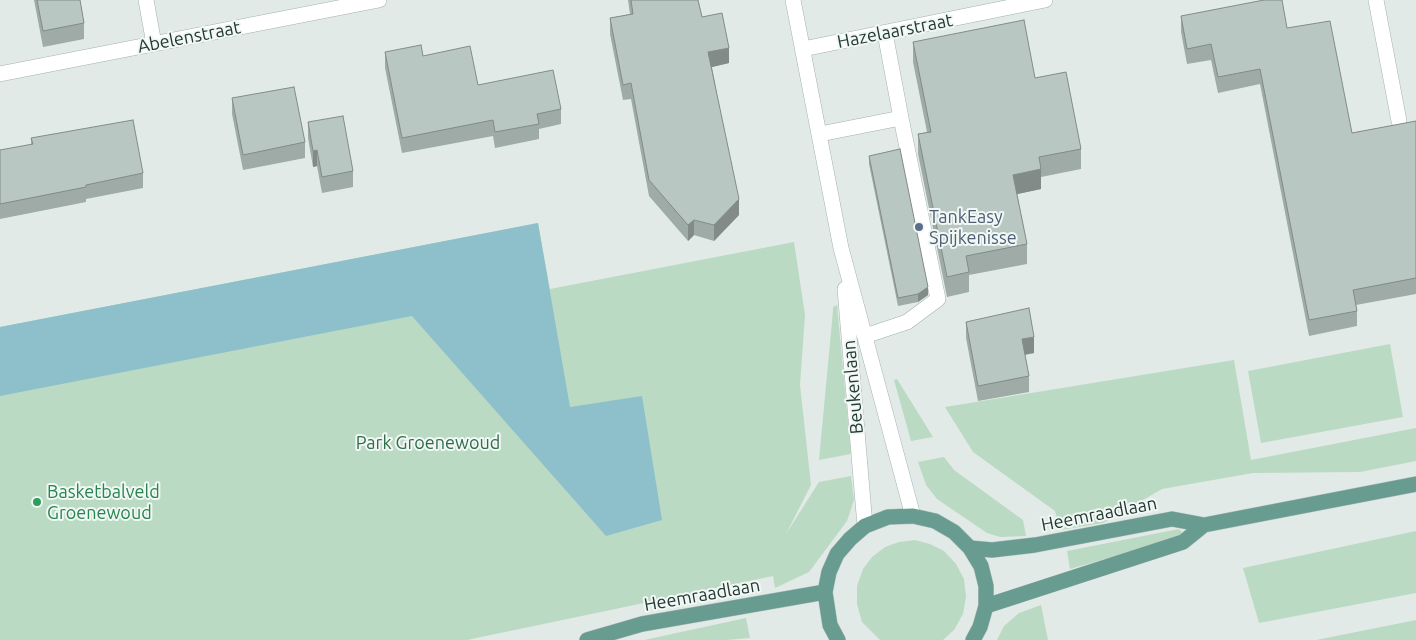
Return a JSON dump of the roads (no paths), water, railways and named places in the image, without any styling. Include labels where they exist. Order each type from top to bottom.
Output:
[{"type":"main road","name":"Heemraadlaan","points":[[970,548],[992,550],[1035,545],[1172,519],[1204,525],[1416,484]]},
{"type":"main road","points":[[838,640],[830,626],[825,592],[829,572],[837,554],[850,538],[866,526],[888,518],[913,516],[935,521],[954,532],[970,548],[980,566],[984,579],[986,606],[980,628],[973,640]]},
{"type":"main road","name":"Heemraadlaan","points":[[986,606],[1183,542],[1204,525]]},
{"type":"main road","name":"Heemraadlaan","points":[[588,640],[642,624],[825,592]]},
{"type":"street","points":[[146,0],[154,44]]},
{"type":"street","name":"Abelenstraat","points":[[0,74],[379,0]]},
{"type":"street","name":"Beukenlaan","points":[[793,0],[841,248],[913,516]]},
{"type":"street","name":"Hazelaarstraat","points":[[803,49],[1046,0]]},
{"type":"street","points":[[1376,0],[1399,120]]},
{"type":"street","points":[[865,336],[907,322],[938,299],[885,33]]},
{"type":"street","points":[[820,134],[901,118]]},
{"type":"street","name":"Beukenlaan","points":[[841,248],[866,526]]},
{"type":"water","points":[[538,223],[570,407],[642,396],[662,520],[606,536],[412,316],[0,396],[0,327]]},
{"type":"place","name":"TankEasy Spijkenisse","points":[[919,227]]},
{"type":"place","name":"Basketbalveld Groenewoud","points":[[37,502]]},
{"type":"park label","name":"Park Groenewoud","points":[[428,443]]}]
